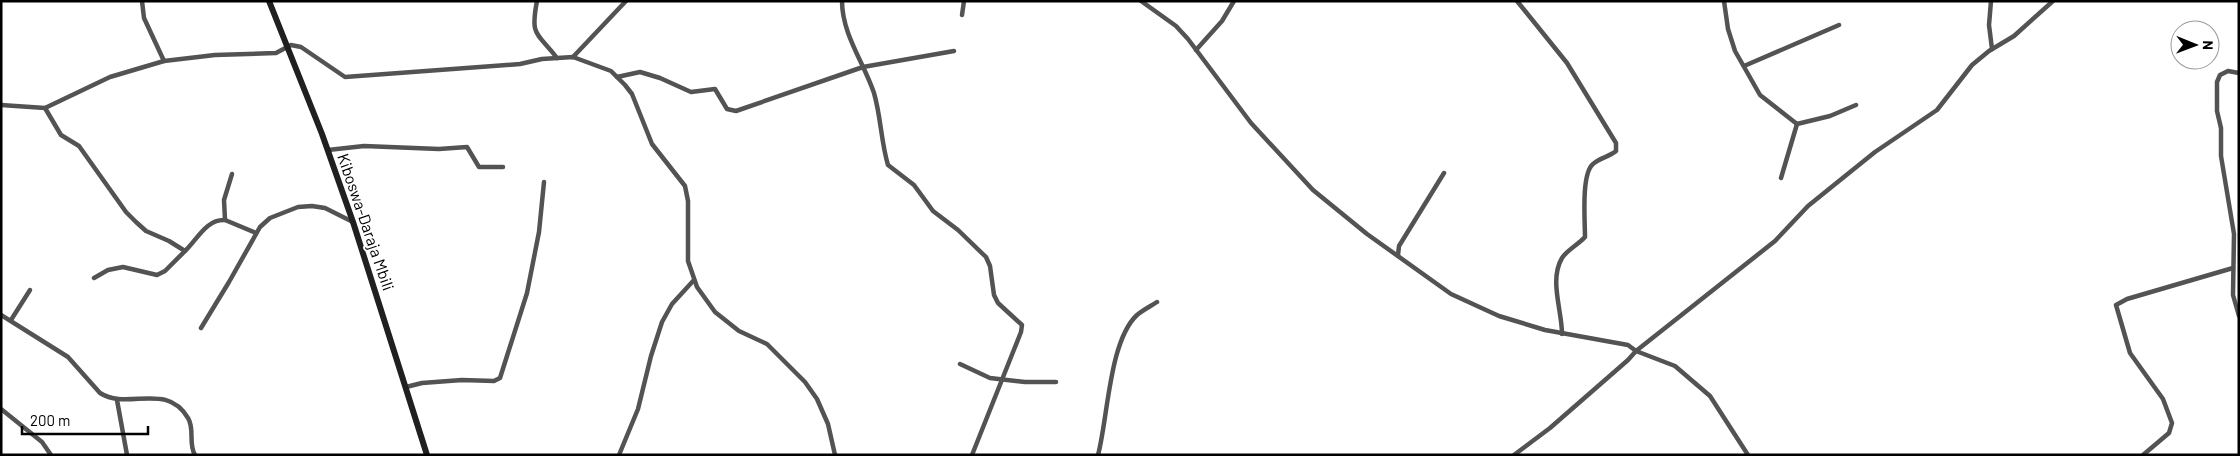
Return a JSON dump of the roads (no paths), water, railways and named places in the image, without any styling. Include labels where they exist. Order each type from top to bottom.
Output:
[{"type":"main road","name":"Kiboswa-Daraja Mbili","points":[[269,1],[328,150],[353,222],[427,455]]},
{"type":"street","points":[[142,1],[144,18],[164,61]]},
{"type":"street","points":[[537,1],[534,29],[536,35],[558,58]]},
{"type":"street","points":[[573,57],[626,1]]},
{"type":"street","points":[[842,1],[845,22],[877,104],[888,165],[914,185],[933,211],[958,230],[986,257],[990,266],[994,295],[998,304],[1022,325],[1021,332],[972,455]]},
{"type":"street","points":[[962,15],[964,1]]},
{"type":"street","points":[[1141,1],[1176,26],[1251,123],[1313,190],[1346,218],[1451,294],[1484,310],[1536,328],[1628,345],[1636,351],[1675,366],[1710,396],[1748,455]]},
{"type":"street","points":[[1196,50],[1222,21],[1234,1]]},
{"type":"street","points":[[1517,1],[1567,63],[1616,143],[1616,151],[1592,164],[1589,170],[1585,196],[1585,236],[1563,256],[1558,268],[1557,301],[1562,334]]},
{"type":"street","points":[[1724,1],[1728,29],[1735,51],[1760,95],[1797,124]]},
{"type":"street","points":[[1991,1],[1989,25],[1992,49]]},
{"type":"street","points":[[1514,455],[1550,428],[1636,351],[1775,241],[1808,206],[1875,152],[1937,110],[1966,71],[1992,49],[2014,36],[2053,1]]},
{"type":"street","points":[[1744,66],[1839,25]]},
{"type":"street","points":[[1,105],[45,108],[110,77],[164,61],[215,55],[276,53],[296,45],[338,73],[354,77],[442,68],[520,64],[573,57],[600,66],[617,76],[632,94],[652,144],[680,179],[687,193],[688,261],[694,280],[715,312],[738,331],[767,344],[805,382],[817,400],[828,424],[835,455]]},
{"type":"street","points":[[617,76],[640,72],[650,74],[691,92],[715,89],[726,109],[736,111],[863,67],[954,51]]},
{"type":"street","points":[[2239,73],[2228,71],[2220,75],[2216,111],[2221,128],[2221,156],[2234,234],[2233,295],[2239,316]]},
{"type":"street","points":[[1797,124],[1830,116],[1856,105]]},
{"type":"street","points":[[45,108],[61,135],[79,146],[126,212],[146,231],[169,241],[185,251]]},
{"type":"street","points":[[1781,178],[1797,124]]},
{"type":"street","points":[[328,150],[364,146],[439,149],[467,147],[478,167],[502,167]]},
{"type":"street","points":[[1398,255],[1399,246],[1444,172]]},
{"type":"street","points":[[225,220],[224,200],[232,174]]},
{"type":"street","points":[[406,387],[422,383],[462,380],[494,381],[500,378],[527,294],[539,232],[544,182]]},
{"type":"street","points":[[201,328],[256,233],[270,218],[305,206],[325,208],[353,222]]},
{"type":"street","points":[[94,278],[108,270],[123,267],[158,275],[165,272],[202,231],[214,222],[225,220],[256,233]]},
{"type":"street","points":[[2144,455],[2169,433],[2172,422],[2163,399],[2130,353],[2116,305],[2127,299],[2233,268]]},
{"type":"street","points":[[619,455],[638,409],[651,356],[662,322],[672,304],[694,280]]},
{"type":"street","points":[[11,320],[30,290]]},
{"type":"street","points":[[1098,455],[1104,436],[1110,388],[1124,333],[1137,315],[1157,302]]},
{"type":"street","points":[[1,315],[68,357],[100,393],[117,400],[157,397],[169,401],[188,418],[191,427],[192,448],[195,455]]},
{"type":"street","points":[[960,364],[990,378],[1025,382],[1056,382]]},
{"type":"street","points":[[117,400],[127,455]]},
{"type":"street","points":[[1,409],[42,442],[51,455]]}]
